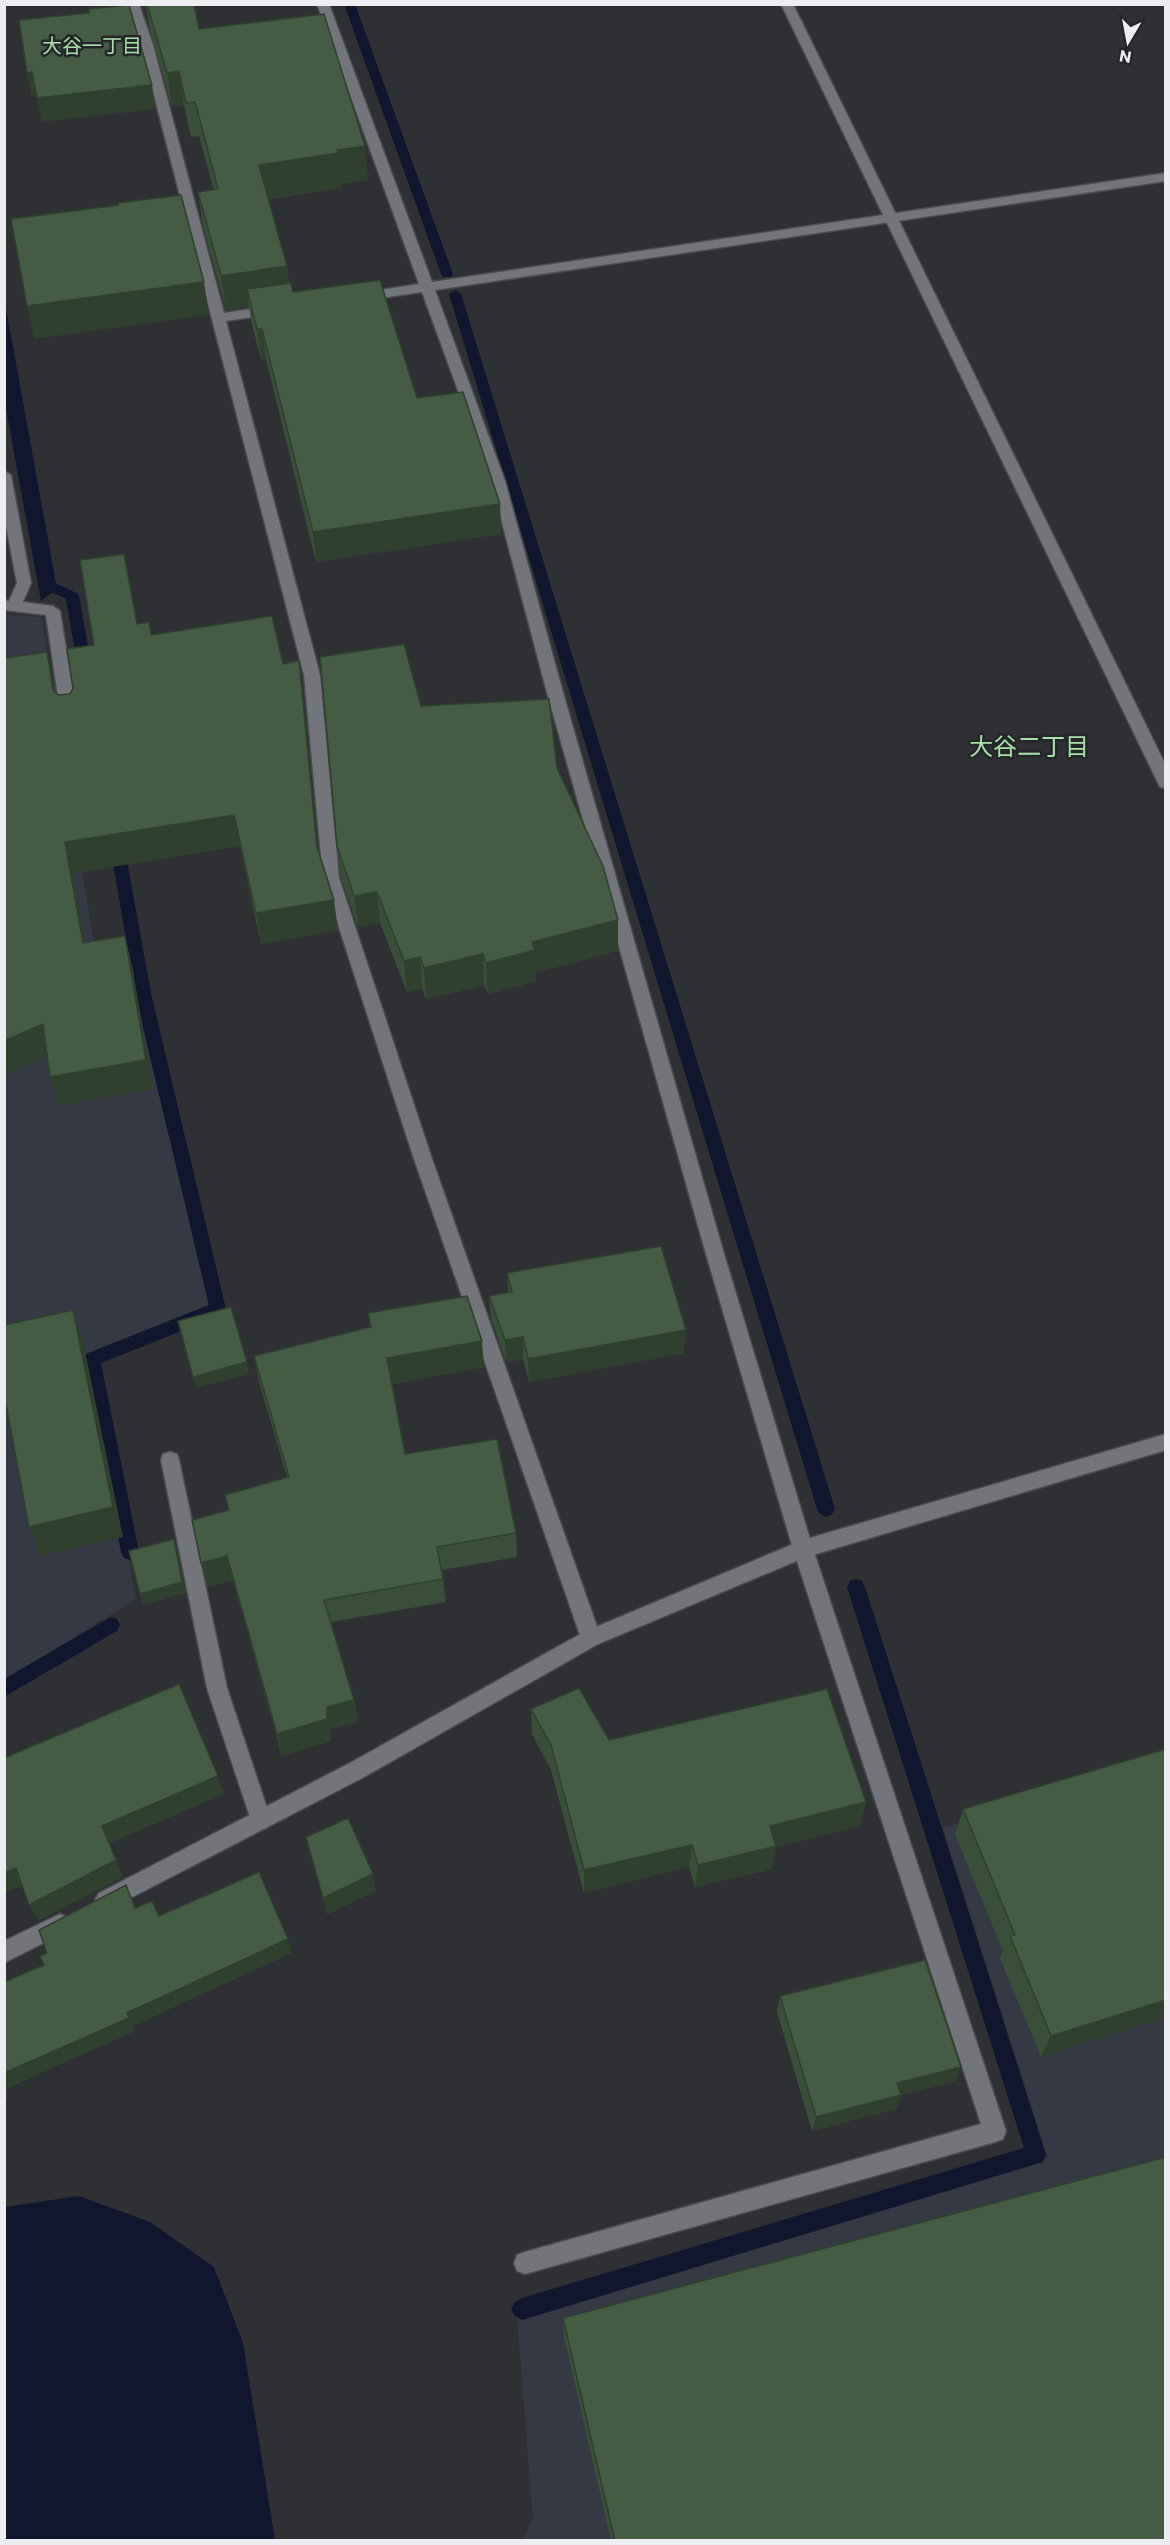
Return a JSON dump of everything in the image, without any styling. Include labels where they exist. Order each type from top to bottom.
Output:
[{"type":"street","points":[[133,4],[147,45],[312,675],[331,878],[422,1156],[591,1638]]},
{"type":"street","points":[[324,4],[498,482],[554,689],[689,1162],[803,1549],[995,2131],[525,2263]]},
{"type":"street","points":[[787,4],[888,217],[1166,783]]},
{"type":"street","points":[[346,299],[1166,177]]},
{"type":"street","points":[[217,318],[288,308]]},
{"type":"street","points":[[4,475],[24,583],[9,605],[53,611],[70,720]]},
{"type":"street","points":[[4,1953],[357,1770],[591,1638],[803,1549],[1166,1442]]},
{"type":"street","points":[[170,1460],[217,1688],[261,1820]]},
{"type":"shaded area","points":[[5,615],[41,617],[97,961],[131,955],[208,1305],[88,1353],[136,1599],[5,1680]]},
{"type":"shaded area","points":[[1165,1758],[1165,2540],[522,2540],[533,2520],[517,2318],[1048,2158],[943,1828]]},
{"type":"water","points":[[5,303],[57,589],[41,601],[5,403]]},
{"type":"water","points":[[79,2196],[150,2222],[214,2267],[243,2343],[275,2540],[5,2540],[5,2207]]},
{"type":"building","points":[[147,4],[194,4],[199,29],[324,14],[365,146],[337,150],[339,153],[259,165],[287,266],[221,276],[198,192],[218,189],[195,102],[186,103],[179,71],[167,73]]},
{"type":"building","points":[[129,5],[152,85],[37,98],[32,72],[27,73],[19,20],[89,13],[89,9]]},
{"type":"building","points":[[181,195],[204,282],[27,306],[11,219]]},
{"type":"building","points":[[380,280],[417,398],[463,392],[500,504],[313,532],[262,329],[257,329],[247,289],[291,283],[293,292]]},
{"type":"building","points":[[124,554],[137,624],[149,622],[151,635],[272,616],[283,664],[299,661],[317,847],[334,900],[256,913],[234,815],[65,842],[83,943],[125,936],[146,1060],[50,1077],[43,1024],[4,1041],[4,658],[47,652],[53,690],[58,695],[70,694],[73,688],[67,649],[94,645],[80,560]]},
{"type":"building","points":[[404,644],[421,706],[549,699],[557,768],[603,866],[618,920],[532,942],[535,950],[486,963],[483,954],[424,968],[420,957],[404,961],[377,892],[354,896],[337,846],[320,657]]},
{"type":"building","points":[[661,1246],[686,1330],[528,1359],[523,1337],[505,1340],[489,1296],[512,1292],[507,1273]]},
{"type":"building","points":[[467,1296],[482,1341],[387,1358],[405,1454],[497,1439],[516,1533],[437,1547],[443,1579],[324,1600],[354,1700],[327,1707],[327,1719],[277,1734],[227,1556],[201,1563],[192,1520],[229,1510],[225,1495],[289,1477],[254,1356],[371,1327],[368,1313]]},
{"type":"building","points":[[231,1307],[247,1362],[193,1377],[178,1321]]},
{"type":"building","points":[[73,1310],[113,1507],[29,1527],[4,1394],[4,1325]]},
{"type":"building","points":[[174,1539],[182,1582],[140,1594],[129,1551]]},
{"type":"building","points":[[179,1684],[218,1776],[102,1826],[116,1860],[29,1905],[16,1868],[4,1873],[4,1758]]},
{"type":"building","points":[[579,1688],[609,1740],[827,1689],[866,1802],[770,1826],[776,1846],[698,1865],[692,1845],[584,1870],[551,1745],[531,1709]]},
{"type":"building","points":[[1166,1749],[1166,2000],[1051,2036],[1010,1936],[1015,1935],[963,1809]]},
{"type":"building","points":[[348,1818],[373,1874],[323,1898],[306,1837]]},
{"type":"building","points":[[259,1872],[288,1939],[127,2013],[129,2018],[4,2073],[4,1982],[44,1965],[40,1956],[47,1953],[39,1930],[126,1885],[135,1908],[152,1901],[159,1916]]},
{"type":"building","points":[[925,1960],[961,2067],[897,2083],[901,2095],[816,2117],[780,1996]]},
{"type":"building","points":[[1166,2157],[1166,2541],[615,2541],[563,2318]]},
{"type":"waterway","points":[[349,4],[447,274]]},
{"type":"waterway","points":[[455,294],[826,1509]]},
{"type":"waterway","points":[[45,575],[47,585],[72,596],[85,669]]},
{"type":"waterway","points":[[117,845],[144,998],[218,1309],[92,1359],[130,1552]]},
{"type":"waterway","points":[[522,2309],[1036,2155],[856,1587]]},
{"type":"waterway","points":[[4,1689],[111,1625]]},
{"type":"district","name":"大谷一丁目","points":[[92,46]]},
{"type":"district","name":"大谷二丁目","points":[[1029,747]]}]
